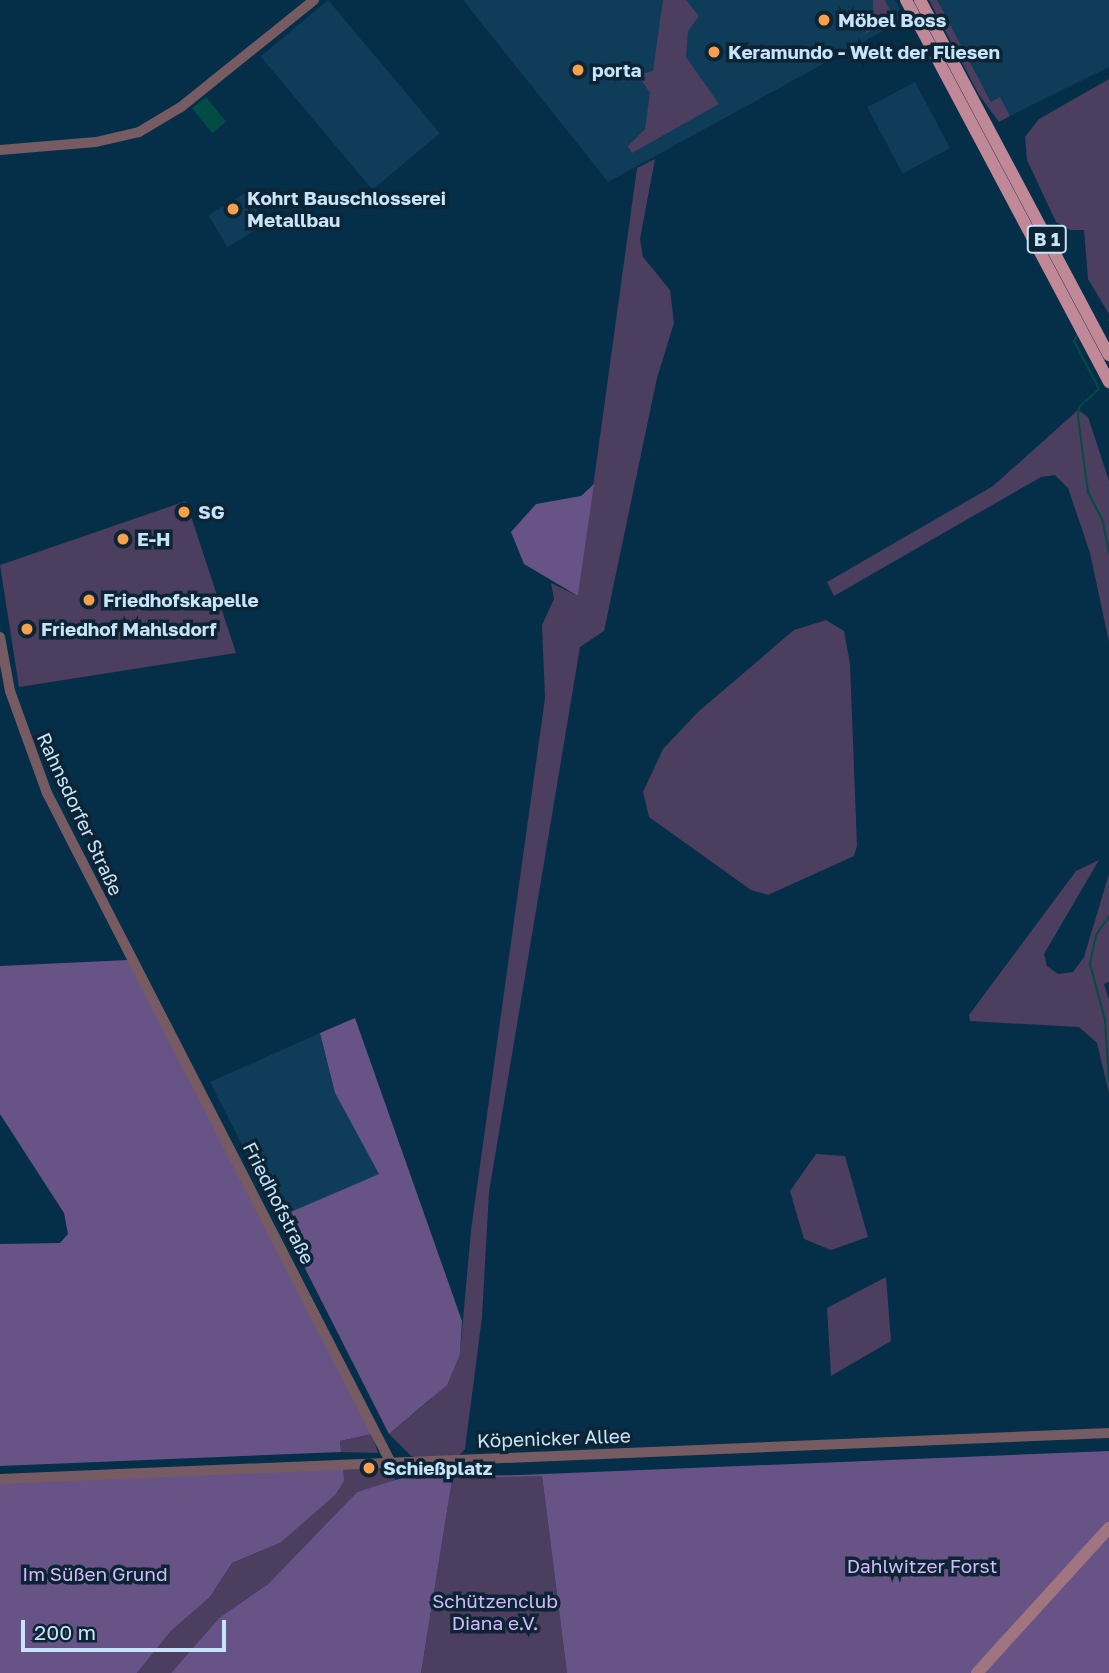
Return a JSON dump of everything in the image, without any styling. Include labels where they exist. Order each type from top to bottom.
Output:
[{"type":"main road","name":"B 1","points":[[906,0],[1109,355]]},
{"type":"main road","name":"B 1","points":[[920,0],[1109,382]]},
{"type":"main road","points":[[977,1673],[1109,1528]]},
{"type":"street","points":[[0,150],[96,142],[139,132],[181,107],[314,0]]},
{"type":"street","name":"Rahnsdorfer Straße","points":[[0,637],[10,691],[47,793],[132,960]]},
{"type":"street","name":"Friedhofstraße","points":[[132,960],[391,1463]]},
{"type":"street","name":"Köpenicker Allee","points":[[0,1479],[1109,1433]]},
{"type":"shaded area","points":[[328,0],[440,133],[372,190],[261,57]]},
{"type":"shaded area","points":[[463,0],[895,0],[905,19],[608,182]]},
{"type":"shaded area","points":[[933,0],[1109,0],[1109,67],[1002,120]]},
{"type":"shaded area","points":[[915,82],[950,148],[903,174],[867,107]]},
{"type":"shaded area","points":[[206,97],[226,122],[212,133],[192,108]]},
{"type":"shaded area","points":[[247,192],[266,224],[227,247],[208,215]]},
{"type":"shaded area","points":[[320,1033],[335,1093],[379,1174],[279,1217],[210,1082]]},
{"type":"green space","points":[[663,0],[686,0],[699,16],[688,31],[686,57],[719,104],[632,153],[628,146],[645,129],[650,93],[638,75],[653,71]]},
{"type":"green space","points":[[873,0],[885,0],[895,20],[864,34],[873,22]]},
{"type":"green space","points":[[929,0],[937,0],[991,102],[1000,97],[1010,116],[999,122],[979,95]]},
{"type":"green space","points":[[1109,79],[1109,314],[1088,279],[1084,230],[1070,230],[1056,222],[1027,160],[1025,137],[1039,119]]},
{"type":"green space","points":[[655,159],[640,239],[643,257],[670,290],[674,323],[657,378],[604,631],[580,647],[489,1192],[482,1317],[465,1449],[458,1457],[421,1459],[411,1456],[389,1434],[431,1399],[460,1354],[471,1230],[545,698],[542,625],[554,599],[551,583],[578,596],[637,168]]},
{"type":"green space","points":[[1078,410],[1088,417],[1109,481],[1109,642],[1090,553],[1068,488],[1055,475],[1041,477],[834,596],[827,582],[993,486]]},
{"type":"green space","points":[[594,484],[578,596],[524,564],[511,532],[536,504],[581,496]]},
{"type":"green space","points":[[186,501],[236,653],[19,687],[0,565]]},
{"type":"green space","points":[[826,620],[844,631],[850,664],[857,846],[854,856],[768,895],[751,890],[649,817],[643,792],[663,749],[698,712],[794,630]]},
{"type":"green space","points":[[1099,860],[1044,954],[1047,966],[1058,974],[1073,972],[1084,957],[1109,874],[1109,982],[1104,984],[1109,1000],[1109,1093],[1097,1043],[1079,1027],[970,1021],[969,1015],[1076,871]]},
{"type":"green space","points":[[128,960],[372,1434],[340,1441],[341,1452],[0,1466],[0,1244],[60,1243],[68,1234],[64,1213],[0,1114],[0,966]]},
{"type":"green space","points":[[355,1018],[462,1321],[460,1354],[447,1385],[389,1434],[279,1217],[379,1174],[335,1093],[320,1033]]},
{"type":"green space","points":[[816,1154],[845,1156],[868,1237],[831,1250],[804,1239],[790,1191]]},
{"type":"green space","points":[[886,1277],[891,1341],[831,1376],[827,1308]]},
{"type":"green space","points":[[372,1434],[378,1453],[341,1452],[340,1441]]},
{"type":"green space","name":"Dahlwitzer Forst","points":[[1109,1451],[1109,1523],[972,1673],[567,1673],[542,1476],[495,1477],[453,1474],[421,1673],[171,1673],[219,1618],[268,1584],[357,1492],[405,1477],[414,1464],[422,1471],[498,1476]]},
{"type":"green space","points":[[343,1467],[388,1467],[396,1481],[357,1492],[268,1584],[219,1618],[171,1673],[137,1673],[171,1631],[210,1597],[232,1563],[280,1543]]},
{"type":"green space","name":"Im Süßen Grund","points":[[343,1467],[344,1481],[335,1495],[280,1543],[232,1563],[210,1597],[171,1631],[137,1673],[0,1673],[0,1481]]},
{"type":"green space","name":"Schützenclub Diana e.V.","points":[[453,1474],[542,1476],[567,1673],[421,1673]]},
{"type":"green space","points":[[1109,1532],[1109,1673],[981,1673]]},
{"type":"waterway","points":[[1077,336],[1074,341],[1099,389],[1079,407],[1078,417],[1088,492],[1103,522],[1109,553]]},
{"type":"waterway","points":[[1109,916],[1096,935],[1090,964],[1105,1020],[1109,1082]]},
{"type":"place","name":"Möbel Boss","points":[[824,20]]},
{"type":"place","name":"Keramundo - Welt der Fliesen","points":[[714,52]]},
{"type":"place","name":"porta","points":[[578,70]]},
{"type":"place","name":"Kohrt Bauschlosserei Metallbau","points":[[233,209]]},
{"type":"place","name":"SG","points":[[184,512]]},
{"type":"place","name":"E-H","points":[[123,539]]},
{"type":"place","name":"Friedhofskapelle","points":[[89,600]]},
{"type":"place","name":"Friedhof Mahlsdorf","points":[[27,629]]},
{"type":"place","name":"Schießplatz","points":[[369,1468]]}]
